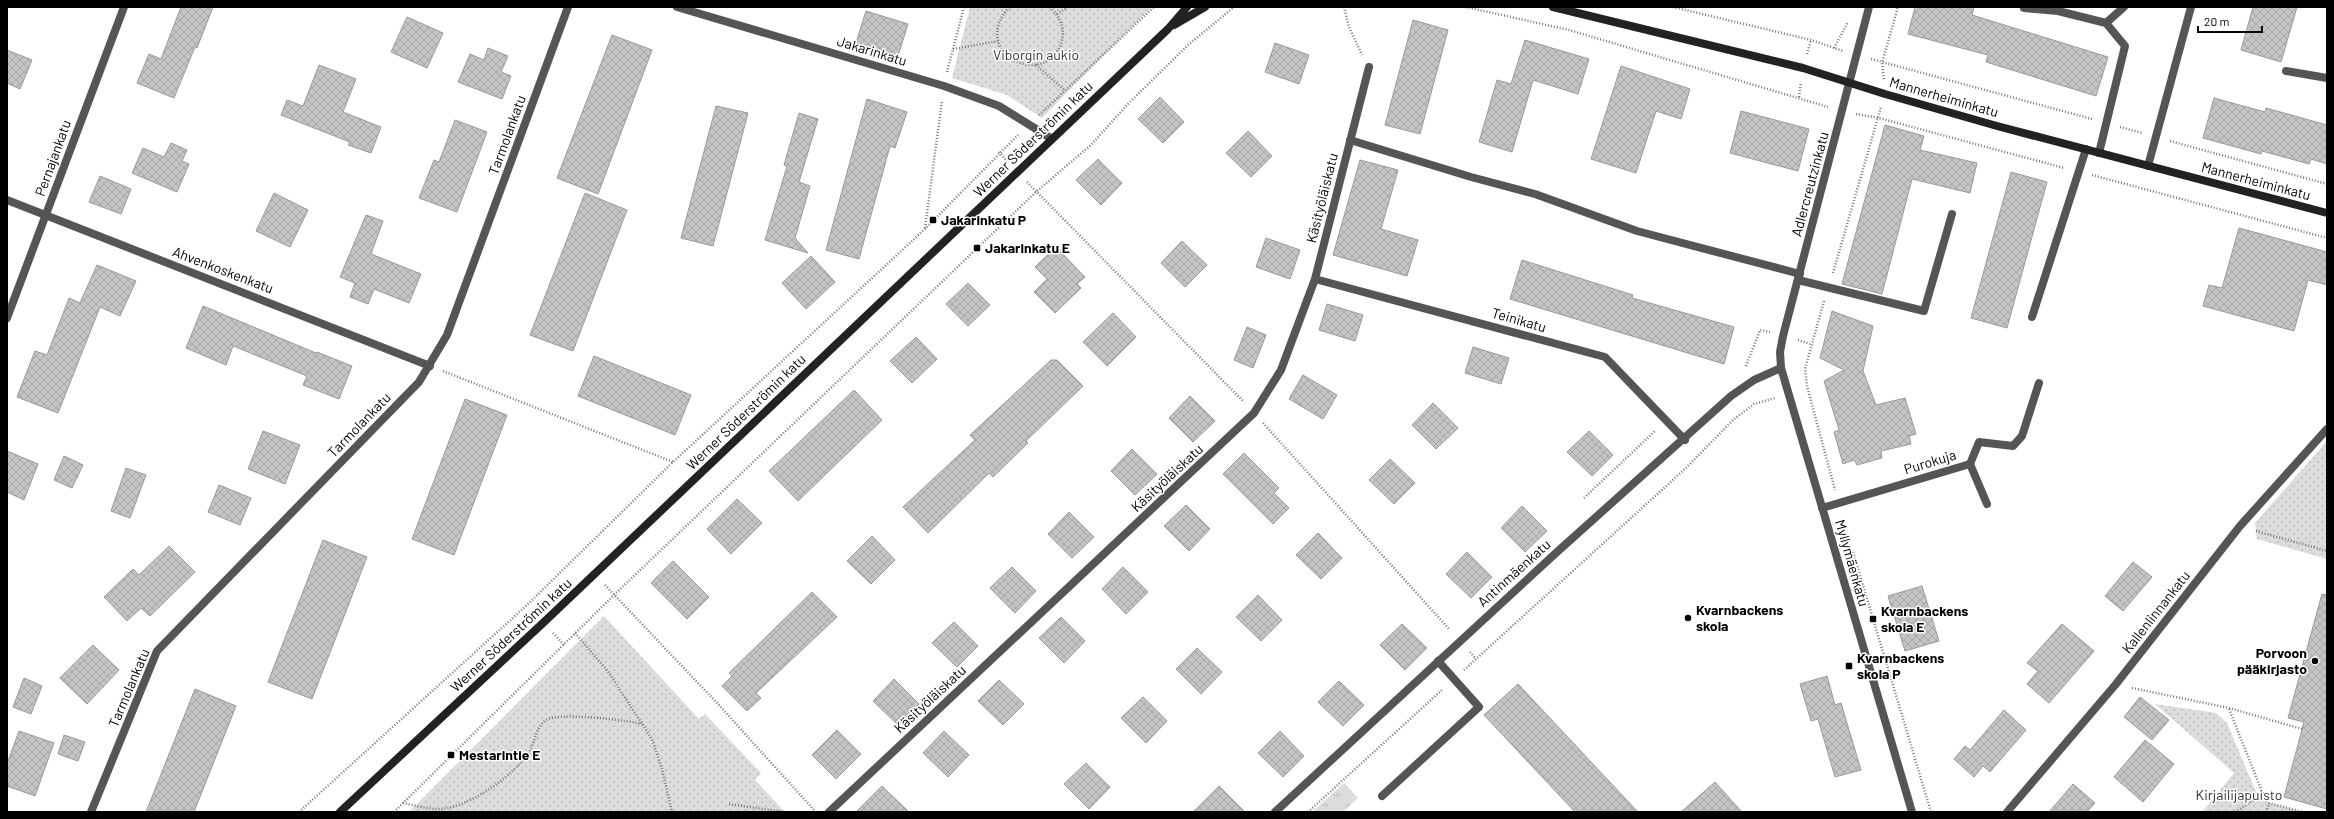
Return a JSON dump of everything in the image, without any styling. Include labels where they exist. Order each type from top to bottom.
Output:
[{"type":"street","name":"Pernajankatu","points":[[7,318],[124,7]]},
{"type":"street","name":"Tarmolankatu","points":[[91,812],[157,651],[419,382],[430,366],[447,335],[568,7]]},
{"type":"street","name":"Jakarinkatu","points":[[677,7],[944,86],[999,106],[1052,139]]},
{"type":"street","name":"Werner Söderströmin katu","points":[[340,812],[594,575],[1168,29],[1187,7]]},
{"type":"street","name":"Werner Söderströmin katu","points":[[1168,29],[1205,7]]},
{"type":"street","name":"Mannerheiminkatu","points":[[1553,7],[1849,81],[1885,94],[2099,153],[2327,213]]},
{"type":"street","name":"Adlercreutzinkatu","points":[[1781,368],[1780,352],[1783,336],[1869,7]]},
{"type":"street","points":[[2106,23],[2124,7]]},
{"type":"street","points":[[2148,166],[2191,7]]},
{"type":"street","points":[[2024,8],[2058,11],[2106,23],[2125,46],[2099,153]]},
{"type":"street","name":"Käsityöläiskatu","points":[[829,812],[1254,413],[1281,370],[1314,279],[1369,67]]},
{"type":"street","points":[[2286,71],[2327,78]]},
{"type":"street","points":[[1350,140],[1471,177],[1535,194],[1637,231],[1799,278],[1828,289],[1924,311],[1952,214]]},
{"type":"street","points":[[2032,317],[2080,172],[2086,149]]},
{"type":"street","name":"Ahvenkoskenkatu","points":[[7,200],[430,366]]},
{"type":"street","name":"Teinikatu","points":[[1314,279],[1606,357],[1667,419],[1685,440]]},
{"type":"street","name":"Myllymäenkatu","points":[[1781,368],[1790,392],[1822,508],[1912,812]]},
{"type":"street","name":"Antinmäenkatu","points":[[1275,812],[1557,552],[1685,440],[1731,396],[1754,380],[1781,368]]},
{"type":"street","name":"Purokuja","points":[[1822,508],[1970,464],[1979,442],[2013,446],[2022,436],[2039,383]]},
{"type":"street","name":"Kallenlinnankatu","points":[[2007,812],[2116,684],[2240,526],[2327,429]]},
{"type":"street","points":[[1970,464],[1987,504]]},
{"type":"street","points":[[1382,796],[1479,707],[1438,661]]},
{"type":"path","points":[[925,229],[944,86],[964,7]]},
{"type":"path","points":[[1009,7],[1002,15],[998,25],[999,41],[1006,56],[1015,62],[1026,65],[1036,65],[1047,61],[1055,54],[1061,45],[1063,35],[1057,14],[1050,7]]},
{"type":"path","points":[[1057,14],[1068,7]]},
{"type":"path","points":[[299,812],[526,606],[673,462],[925,229],[1064,90],[1154,7]]},
{"type":"path","points":[[394,812],[614,595],[1037,191],[1091,145],[1128,104],[1188,45],[1234,7]]},
{"type":"path","points":[[1344,7],[1355,43],[1369,67]]},
{"type":"path","points":[[1466,7],[1569,30],[1799,97],[1842,112],[1879,118],[2327,238]]},
{"type":"path","points":[[1673,7],[1834,48],[1882,63],[2327,184]]},
{"type":"path","points":[[1838,504],[1807,386],[1805,369],[1810,344],[1879,118],[1885,94],[1882,63],[1898,7]]},
{"type":"path","points":[[1834,48],[1846,29],[1850,14]]},
{"type":"path","points":[[953,49],[999,41]]},
{"type":"path","points":[[1036,65],[1064,90]]},
{"type":"path","points":[[1742,370],[1747,365],[1760,330]]},
{"type":"path","points":[[430,366],[673,462]]},
{"type":"path","points":[[1308,812],[1686,468],[1733,420],[1754,404],[1790,392]]},
{"type":"path","points":[[1584,498],[1667,419]]},
{"type":"path","points":[[2240,526],[2327,551]]},
{"type":"path","points":[[1852,550],[1932,812]]},
{"type":"path","points":[[594,575],[718,704],[816,812]]},
{"type":"path","points":[[575,633],[607,670],[652,739],[662,769],[672,812]]},
{"type":"path","points":[[2116,684],[2229,708],[2302,729]]},
{"type":"path","points":[[2229,708],[2263,794],[2269,803],[2303,812]]},
{"type":"path","points":[[403,803],[447,808],[477,796],[494,786],[523,761],[531,750],[543,723],[548,719],[559,717],[608,718],[642,724]]},
{"type":"path","points":[[2235,812],[2263,794]]},
{"type":"path","points":[[2266,812],[2269,803]]},
{"type":"path","points":[[729,804],[786,812]]},
{"type":"green space","name":"Viborgin aukio","points":[[970,7],[1152,7],[1042,118],[1007,95],[952,78]]},
{"type":"green space","points":[[2327,441],[2327,559],[2257,539],[2255,523]]},
{"type":"green space","points":[[604,616],[699,719],[705,714],[761,773],[755,780],[785,812],[409,812]]},
{"type":"green space","name":"Kirjailijapuisto","points":[[2155,704],[2216,713],[2227,723],[2256,792],[2269,803],[2303,812],[2202,812],[2234,773]]},
{"type":"green space","points":[[1344,783],[1358,798],[1343,812],[1312,812]]},
{"type":"building","points":[[181,7],[213,7],[197,48],[195,47],[174,98],[137,83],[149,54],[161,59]]},
{"type":"building","points":[[1915,7],[1974,7],[1972,15],[2108,57],[2096,96],[1986,62],[1988,55],[1908,34]]},
{"type":"building","points":[[2253,7],[2297,7],[2281,62],[2241,50]]},
{"type":"building","points":[[866,11],[908,24],[897,59],[855,46]]},
{"type":"building","points":[[407,17],[443,33],[427,68],[391,52]]},
{"type":"building","points":[[1413,20],[1448,30],[1420,134],[1385,125]]},
{"type":"building","points":[[612,35],[652,50],[598,194],[557,178]]},
{"type":"building","points":[[1525,40],[1589,59],[1578,94],[1533,80],[1512,152],[1479,142],[1497,80],[1511,84]]},
{"type":"building","points":[[1275,43],[1309,55],[1299,84],[1265,72]]},
{"type":"building","points":[[488,48],[508,56],[501,72],[511,76],[502,99],[458,82],[470,54],[484,60]]},
{"type":"building","points":[[7,50],[32,60],[20,89],[7,83]]},
{"type":"building","points":[[319,65],[356,79],[343,112],[381,127],[371,153],[348,145],[350,142],[281,115],[287,100],[303,106]]},
{"type":"building","points":[[1621,66],[1690,89],[1681,119],[1656,111],[1636,173],[1591,159]]},
{"type":"building","points":[[1160,97],[1184,122],[1163,143],[1138,119]]},
{"type":"building","points":[[2214,98],[2265,112],[2266,108],[2327,125],[2327,164],[2311,159],[2309,164],[2262,151],[2261,154],[2203,138]]},
{"type":"building","points":[[867,99],[907,112],[895,148],[890,146],[859,259],[826,250]]},
{"type":"building","points":[[716,106],[748,113],[713,246],[681,238]]},
{"type":"building","points":[[1741,111],[1809,129],[1798,171],[1730,153]]},
{"type":"building","points":[[799,113],[818,119],[799,182],[810,186],[795,238],[808,253],[765,240],[787,166],[784,165]]},
{"type":"building","points":[[455,120],[487,132],[457,212],[419,198],[434,160],[439,162]]},
{"type":"building","points":[[1885,125],[1924,136],[1920,150],[1977,163],[1970,193],[1912,179],[1882,294],[1842,284]]},
{"type":"building","points":[[1248,131],[1272,156],[1251,177],[1226,153]]},
{"type":"building","points":[[171,143],[187,150],[182,161],[189,164],[177,192],[132,173],[143,148],[164,157]]},
{"type":"building","points":[[1098,159],[1122,183],[1101,205],[1076,180]]},
{"type":"building","points":[[1360,160],[1398,170],[1381,229],[1418,240],[1407,276],[1333,255]]},
{"type":"building","points":[[2011,172],[2047,182],[2007,328],[1971,318]]},
{"type":"building","points":[[100,176],[131,189],[121,214],[89,202]]},
{"type":"building","points":[[274,193],[308,210],[290,247],[256,231]]},
{"type":"building","points":[[585,193],[627,210],[573,351],[530,335]]},
{"type":"building","points":[[366,215],[383,221],[371,254],[421,274],[409,303],[374,289],[368,304],[350,297],[355,283],[340,277]]},
{"type":"building","points":[[2239,228],[2327,252],[2327,285],[2308,280],[2294,331],[2203,306],[2209,285],[2222,288]]},
{"type":"building","points":[[1266,238],[1300,250],[1290,279],[1256,267]]},
{"type":"building","points":[[1182,241],[1207,265],[1185,287],[1161,263]]},
{"type":"building","points":[[1056,247],[1085,277],[1077,284],[1081,288],[1055,313],[1034,292],[1047,279],[1035,267]]},
{"type":"building","points":[[811,256],[835,282],[806,309],[782,283]]},
{"type":"building","points":[[1522,260],[1633,295],[1632,298],[1734,327],[1724,364],[1510,299]]},
{"type":"building","points":[[97,265],[136,281],[120,316],[100,307],[58,413],[17,397],[35,351],[47,355],[69,298],[80,303]]},
{"type":"building","points":[[968,283],[990,305],[968,326],[946,304]]},
{"type":"building","points":[[1327,304],[1363,315],[1355,341],[1319,330]]},
{"type":"building","points":[[203,306],[316,353],[317,352],[352,366],[339,399],[303,385],[307,376],[233,346],[226,365],[186,348]]},
{"type":"building","points":[[1832,311],[1873,326],[1863,371],[1876,405],[1905,398],[1916,434],[1909,436],[1911,444],[1881,451],[1882,458],[1857,465],[1854,460],[1843,464],[1834,432],[1839,430],[1824,381],[1844,370],[1820,358]]},
{"type":"building","points":[[1113,313],[1136,337],[1107,366],[1083,342]]},
{"type":"building","points":[[1247,327],[1266,335],[1253,368],[1234,360]]},
{"type":"building","points":[[916,337],[937,359],[912,383],[890,361]]},
{"type":"building","points":[[1473,347],[1509,358],[1501,384],[1465,373]]},
{"type":"building","points":[[594,356],[691,395],[675,435],[578,396]]},
{"type":"building","points":[[1051,360],[1057,360],[1083,386],[1026,441],[1028,443],[993,477],[989,473],[928,533],[903,507],[975,440],[970,435]]},
{"type":"building","points":[[1303,375],[1337,395],[1323,419],[1289,399]]},
{"type":"building","points":[[854,390],[882,420],[798,501],[769,471]]},
{"type":"building","points":[[1190,396],[1215,421],[1193,442],[1169,418]]},
{"type":"building","points":[[465,399],[507,415],[454,555],[412,539]]},
{"type":"building","points":[[1433,403],[1458,428],[1436,449],[1412,425]]},
{"type":"building","points":[[263,431],[300,445],[285,484],[248,469]]},
{"type":"building","points":[[1589,431],[1613,455],[1592,476],[1567,452]]},
{"type":"building","points":[[1132,449],[1157,474],[1135,495],[1111,471]]},
{"type":"building","points":[[7,451],[38,464],[24,500],[7,492]]},
{"type":"building","points":[[1244,453],[1279,488],[1274,493],[1289,508],[1273,524],[1223,474]]},
{"type":"building","points":[[64,456],[83,465],[72,488],[54,480]]},
{"type":"building","points":[[1390,459],[1415,483],[1394,504],[1369,480]]},
{"type":"building","points":[[126,468],[146,475],[130,518],[111,511]]},
{"type":"building","points":[[219,485],[251,498],[240,525],[208,512]]},
{"type":"building","points":[[737,499],[762,523],[731,554],[707,529]]},
{"type":"building","points":[[1186,505],[1210,529],[1189,551],[1164,526]]},
{"type":"building","points":[[1522,506],[1547,531],[1525,552],[1501,528]]},
{"type":"building","points":[[1069,512],[1094,537],[1072,558],[1048,534]]},
{"type":"building","points":[[1318,533],[1342,558],[1321,579],[1296,555]]},
{"type":"building","points":[[872,536],[895,560],[871,584],[847,561]]},
{"type":"building","points":[[323,540],[367,557],[312,699],[268,682]]},
{"type":"building","points":[[169,546],[195,572],[150,616],[141,608],[127,621],[104,597],[133,569],[139,575]]},
{"type":"building","points":[[1467,552],[1492,577],[1471,598],[1446,574]]},
{"type":"building","points":[[673,561],[709,597],[687,619],[651,583]]},
{"type":"building","points":[[2133,562],[2152,577],[2123,611],[2105,596]]},
{"type":"building","points":[[1012,567],[1036,591],[1015,613],[990,588]]},
{"type":"building","points":[[1123,567],[1148,592],[1126,614],[1102,589]]},
{"type":"building","points":[[1922,586],[1939,641],[1905,651],[1888,596]]},
{"type":"building","points":[[812,592],[837,617],[756,693],[761,698],[747,711],[722,686],[732,676],[729,673]]},
{"type":"building","name":"Porvoon pääkirjasto","points":[[2322,594],[2327,595],[2327,809],[2284,797],[2304,722],[2288,718]]},
{"type":"building","points":[[1258,595],[1282,620],[1261,641],[1236,617]]},
{"type":"building","points":[[1061,617],[1085,641],[1064,663],[1039,638]]},
{"type":"building","points":[[954,622],[978,646],[957,667],[932,643]]},
{"type":"building","points":[[1402,624],[1427,648],[1405,670],[1380,645]]},
{"type":"building","points":[[2062,624],[2094,651],[2049,703],[2027,684],[2038,671],[2027,663]]},
{"type":"building","points":[[93,645],[119,670],[87,704],[60,678]]},
{"type":"building","points":[[1197,648],[1222,672],[1201,694],[1176,669]]},
{"type":"building","points":[[1827,676],[1835,705],[1841,703],[1861,770],[1835,777],[1818,719],[1811,721],[1800,684]]},
{"type":"building","points":[[24,678],[42,686],[31,714],[13,707]]},
{"type":"building","points":[[894,679],[919,704],[898,725],[873,701]]},
{"type":"building","points":[[999,680],[1024,704],[1003,725],[978,701]]},
{"type":"building","points":[[1339,681],[1364,705],[1343,726],[1318,702]]},
{"type":"building","points":[[1518,684],[1638,812],[1575,812],[1484,715]]},
{"type":"building","points":[[195,689],[236,706],[194,812],[146,812]]},
{"type":"building","points":[[1143,697],[1167,721],[1146,743],[1121,718]]},
{"type":"building","points":[[2140,697],[2169,720],[2152,740],[2124,717]]},
{"type":"building","points":[[2004,710],[2026,730],[1990,772],[1983,766],[1974,777],[1954,759],[1965,746],[1970,750]]},
{"type":"building","points":[[837,730],[861,754],[836,779],[812,755]]},
{"type":"building","points":[[19,731],[54,743],[35,796],[7,786],[7,764]]},
{"type":"building","points":[[944,731],[969,755],[948,777],[923,753]]},
{"type":"building","points":[[1280,731],[1304,756],[1283,777],[1258,753]]},
{"type":"building","points":[[64,735],[85,742],[78,761],[58,754]]},
{"type":"building","points":[[2145,740],[2174,764],[2143,802],[2114,777]]},
{"type":"building","points":[[1086,763],[1110,787],[1089,809],[1064,784]]},
{"type":"building","points":[[1715,782],[1742,812],[1681,812]]},
{"type":"building","points":[[2073,784],[2095,803],[2087,812],[2049,812]]},
{"type":"building","points":[[882,786],[909,812],[856,812]]},
{"type":"building","points":[[1219,786],[1245,812],[1193,812]]},
{"type":"place","name":"Jakarinkatu P","points":[[933,220]]},
{"type":"place","name":"Jakarinkatu E","points":[[977,248]]},
{"type":"place","name":"Kvarnbackens skola","points":[[1688,618]]},
{"type":"place","name":"Kvarnbackens skola E","points":[[1873,619]]},
{"type":"place","name":"Porvoon pääkirjasto","points":[[2315,661]]},
{"type":"place","name":"Kvarnbackens skola P","points":[[1849,666]]},
{"type":"place","name":"Mestarintie E","points":[[451,755]]}]
